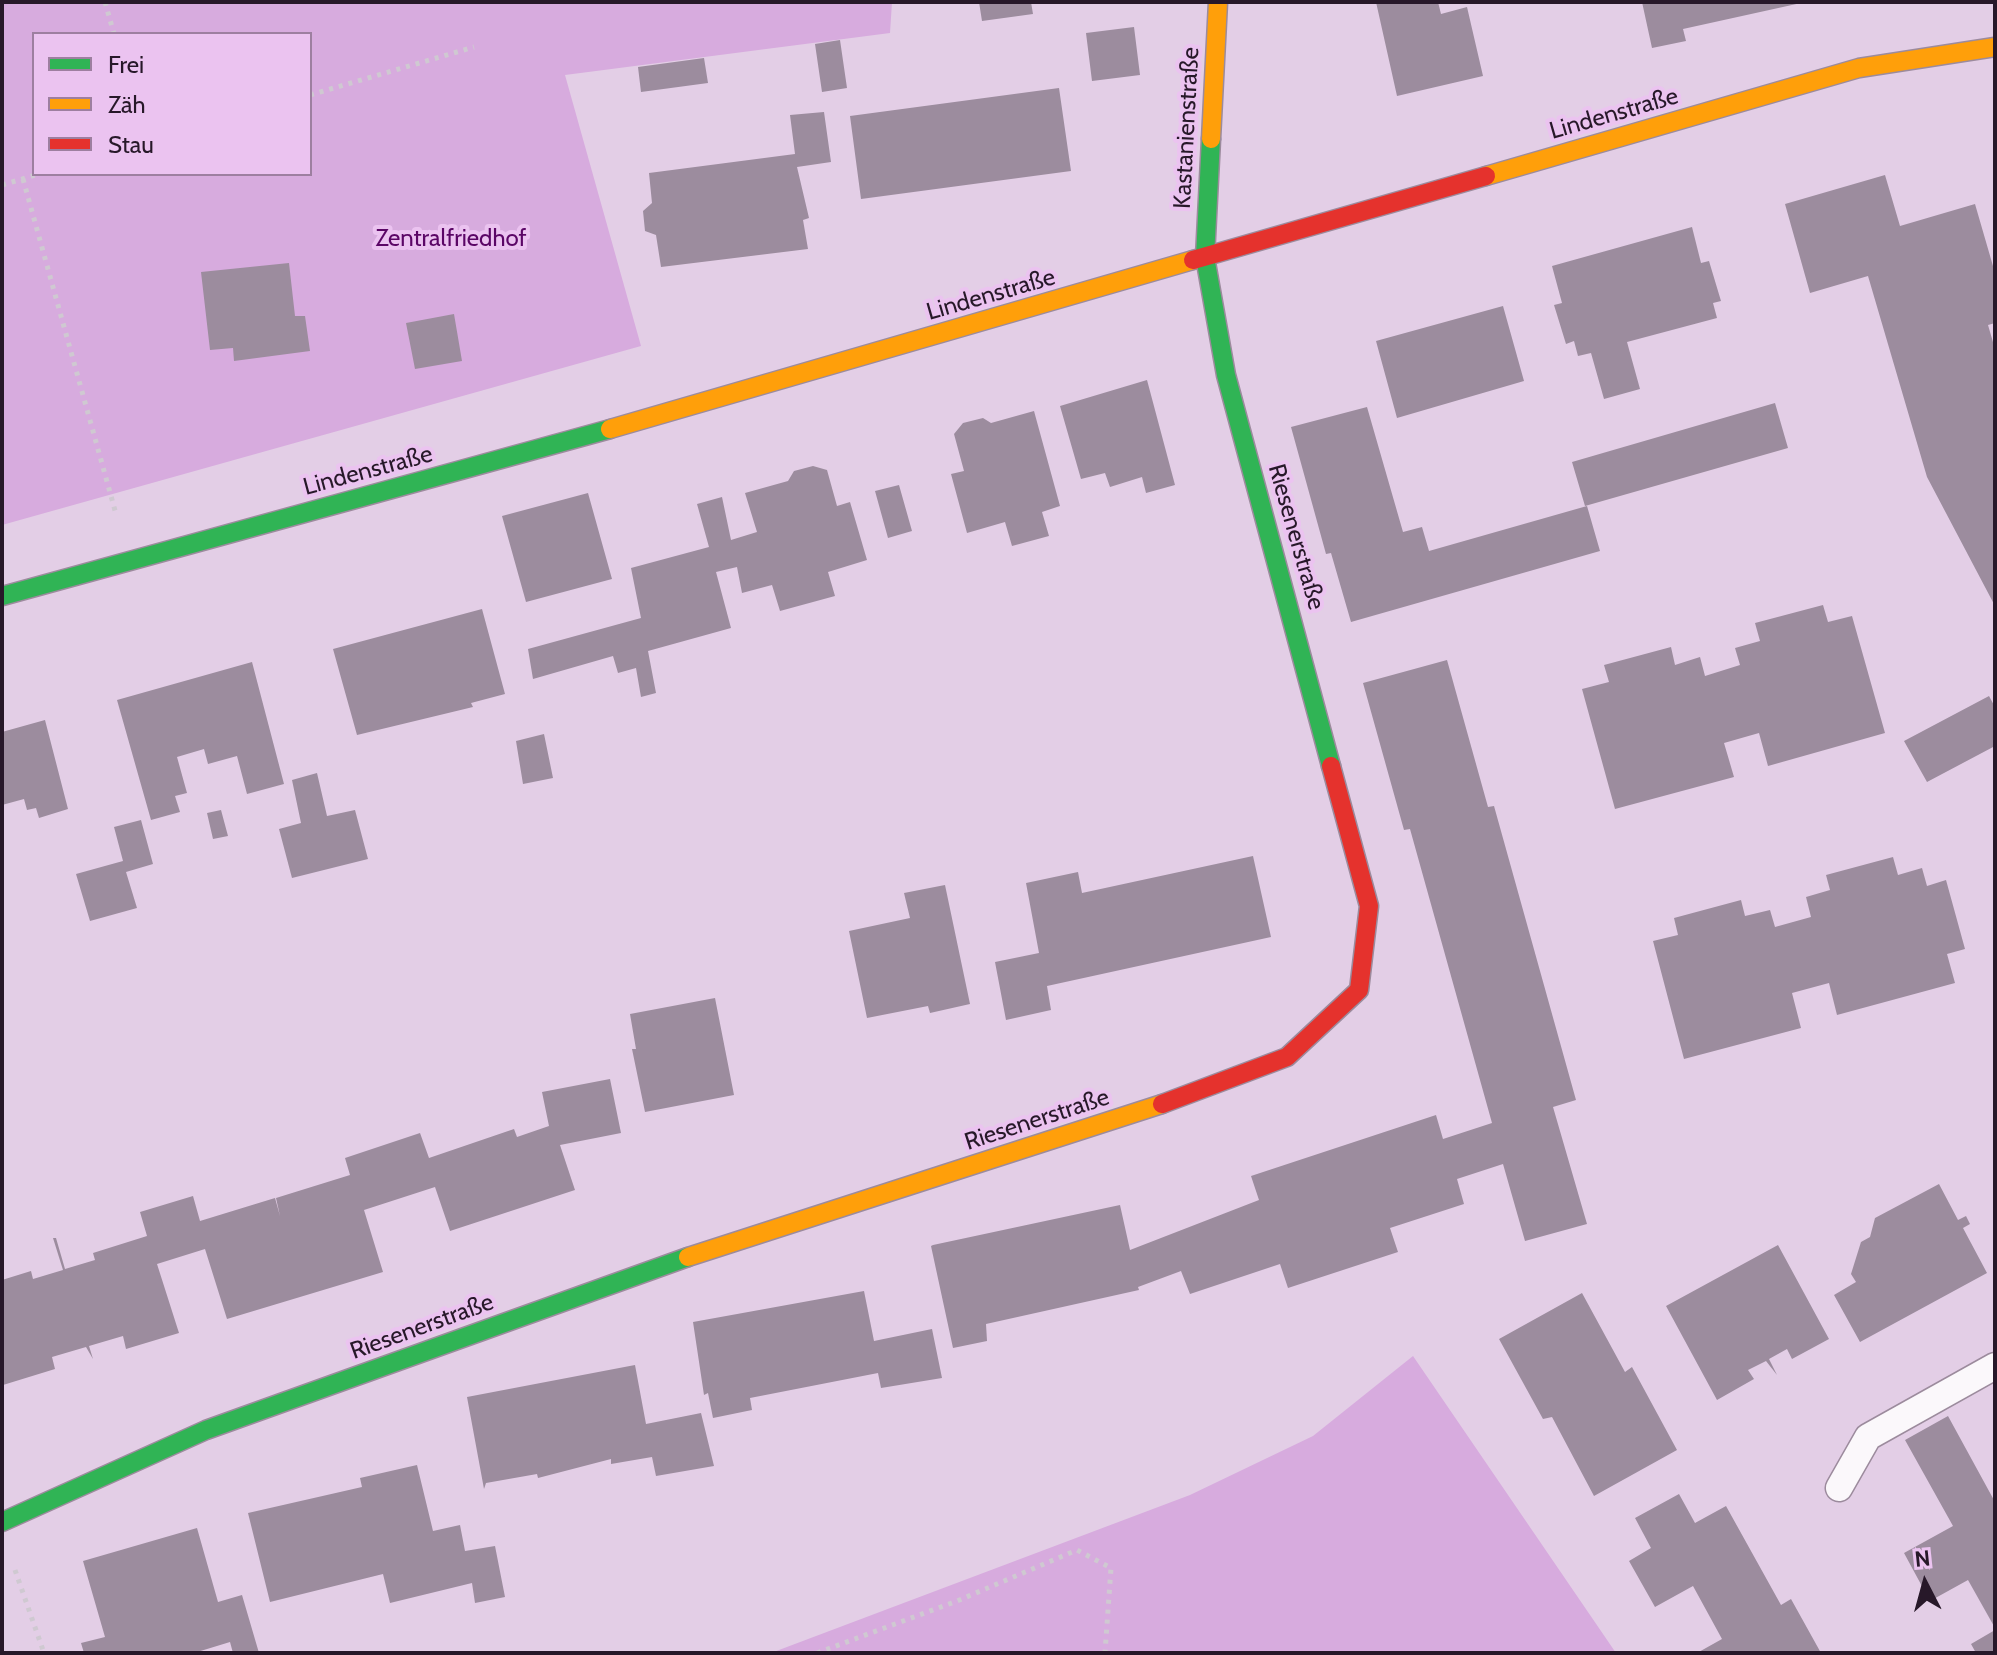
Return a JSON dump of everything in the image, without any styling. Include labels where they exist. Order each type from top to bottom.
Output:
[{"type":"street","name":"Kastanienstraße","points":[[1205,257],[1218,2]]},
{"type":"street","name":"Lindenstraße","points":[[2,596],[547,447],[1859,68],[1995,47]]},
{"type":"street","name":"Riesenerstraße","points":[[2,1522],[206,1430],[687,1257],[1189,1095],[1287,1057],[1359,990],[1369,906],[1226,375],[1205,257]]},
{"type":"lane","points":[[1839,1488],[1868,1437],[1995,1366]]},
{"type":"path","points":[[105,2],[113,32]]},
{"type":"path","points":[[312,94],[474,47]]},
{"type":"path","points":[[2,185],[33,176]]},
{"type":"path","points":[[23,179],[129,561]]},
{"type":"path","points":[[817,1653],[957,1601],[1077,1550],[1111,1568],[1105,1653]]},
{"type":"path","points":[[13,1565],[44,1653]]},
{"type":"green space","name":"Zentralfriedhof","points":[[2,2],[892,2],[890,33],[565,75],[641,346],[2,525]]},
{"type":"green space","points":[[1413,1356],[1616,1653],[771,1653],[1190,1495],[1313,1436]]},
{"type":"building","points":[[979,2],[1031,2],[1033,14],[982,21]]},
{"type":"building","points":[[1376,2],[1438,2],[1441,14],[1467,7],[1483,76],[1397,96]]},
{"type":"building","points":[[1642,2],[1801,3],[1683,29],[1686,41],[1652,48]]},
{"type":"building","points":[[1134,27],[1140,75],[1092,81],[1086,33]]},
{"type":"building","points":[[840,40],[847,88],[822,92],[815,44]]},
{"type":"building","points":[[704,58],[708,83],[641,92],[638,67]]},
{"type":"building","points":[[1059,88],[1071,171],[861,199],[850,116]]},
{"type":"building","points":[[824,112],[831,162],[797,167],[809,218],[803,220],[808,249],[661,267],[656,235],[645,231],[643,211],[652,203],[649,173],[795,154],[790,115]]},
{"type":"building","points":[[1885,175],[1900,226],[1975,204],[1995,273],[1995,323],[1988,325],[1995,349],[1995,606],[1927,477],[1868,276],[1810,293],[1785,204]]},
{"type":"building","points":[[1692,227],[1701,263],[1709,261],[1721,301],[1713,303],[1717,318],[1627,342],[1640,389],[1604,399],[1591,353],[1578,356],[1574,341],[1566,344],[1554,305],[1562,303],[1552,266]]},
{"type":"building","points":[[289,263],[295,316],[305,316],[310,351],[234,361],[233,348],[210,350],[201,272]]},
{"type":"building","points":[[1503,306],[1524,381],[1397,418],[1376,341]]},
{"type":"building","points":[[454,314],[462,361],[415,369],[406,323]]},
{"type":"building","points":[[1147,380],[1175,485],[1146,493],[1142,477],[1110,487],[1105,473],[1081,479],[1060,406]]},
{"type":"building","points":[[1775,403],[1788,448],[1585,506],[1572,462]]},
{"type":"building","points":[[1367,407],[1403,532],[1422,527],[1429,551],[1587,506],[1600,551],[1351,622],[1331,553],[1326,554],[1291,427]]},
{"type":"building","points":[[1034,411],[1060,506],[1042,512],[1049,536],[1012,546],[1005,522],[967,533],[951,474],[964,471],[954,434],[963,423],[983,418],[991,423]]},
{"type":"building","points":[[813,466],[827,470],[837,506],[850,502],[867,560],[828,572],[835,596],[780,611],[772,585],[742,593],[737,567],[716,572],[731,628],[648,651],[656,693],[641,697],[636,668],[618,673],[613,656],[533,679],[528,649],[641,618],[631,568],[709,547],[697,504],[722,497],[731,540],[757,532],[745,493],[788,481],[794,471]]},
{"type":"building","points":[[899,485],[912,531],[888,538],[875,491]]},
{"type":"building","points":[[588,493],[612,579],[526,602],[502,516]]},
{"type":"building","points":[[1823,605],[1828,622],[1852,616],[1885,733],[1768,766],[1759,733],[1724,743],[1734,777],[1615,809],[1582,689],[1609,682],[1604,665],[1671,647],[1675,665],[1700,657],[1705,676],[1740,665],[1735,648],[1760,641],[1755,623]]},
{"type":"building","points":[[482,609],[505,694],[471,703],[473,707],[357,735],[333,649]]},
{"type":"building","points":[[1447,660],[1488,807],[1494,806],[1576,1100],[1553,1107],[1587,1224],[1525,1241],[1503,1164],[1457,1179],[1464,1204],[1390,1228],[1398,1252],[1288,1288],[1280,1264],[1190,1294],[1181,1271],[1138,1287],[1139,1290],[986,1324],[987,1341],[953,1348],[933,1245],[1120,1205],[1130,1250],[1259,1200],[1251,1176],[1436,1115],[1443,1139],[1492,1123],[1410,829],[1404,830],[1363,683]]},
{"type":"building","points":[[252,662],[284,784],[247,794],[237,756],[208,764],[204,749],[177,757],[187,793],[175,796],[180,812],[151,820],[117,700]]},
{"type":"building","points":[[1989,696],[1995,707],[1995,746],[1927,782],[1904,741]]},
{"type":"building","points":[[45,720],[68,809],[39,818],[36,808],[27,810],[24,799],[2,805],[2,732]]},
{"type":"building","points":[[544,734],[553,778],[523,784],[516,741]]},
{"type":"building","points":[[317,773],[327,816],[355,810],[368,859],[292,878],[279,829],[301,823],[292,780]]},
{"type":"building","points":[[221,810],[228,836],[213,839],[207,813]]},
{"type":"building","points":[[141,820],[153,864],[126,872],[137,908],[90,921],[76,874],[123,861],[114,827]]},
{"type":"building","points":[[1253,856],[1271,937],[1047,986],[1051,1010],[1006,1020],[995,962],[1039,953],[1026,883],[1078,872],[1082,893]]},
{"type":"building","points":[[1893,857],[1898,875],[1922,868],[1927,886],[1946,880],[1965,949],[1947,954],[1955,983],[1837,1015],[1829,983],[1792,993],[1801,1028],[1684,1059],[1653,941],[1678,935],[1674,918],[1741,900],[1745,916],[1770,910],[1775,927],[1811,917],[1806,897],[1830,890],[1826,875]]},
{"type":"building","points":[[945,885],[970,1004],[930,1013],[928,1006],[867,1018],[849,931],[910,918],[904,893]]},
{"type":"building","points":[[715,998],[734,1095],[645,1112],[632,1049],[636,1049],[630,1014]]},
{"type":"building","points":[[610,1079],[621,1133],[560,1145],[575,1190],[450,1231],[435,1187],[364,1210],[383,1272],[227,1319],[205,1249],[157,1264],[179,1333],[126,1349],[123,1336],[89,1346],[93,1359],[86,1347],[52,1357],[55,1369],[3,1385],[2,1280],[31,1271],[33,1279],[63,1270],[53,1238],[56,1238],[65,1269],[95,1260],[93,1253],[147,1236],[140,1212],[193,1196],[200,1221],[275,1198],[280,1216],[276,1198],[350,1175],[345,1158],[420,1133],[429,1158],[514,1129],[517,1137],[549,1126],[542,1092]]},
{"type":"building","points":[[1939,1184],[1958,1220],[1966,1216],[1970,1224],[1963,1228],[1987,1273],[1860,1342],[1834,1295],[1856,1282],[1851,1274],[1861,1242],[1870,1237],[1875,1218]]},
{"type":"building","points":[[1778,1245],[1829,1339],[1792,1359],[1787,1349],[1769,1359],[1777,1375],[1766,1361],[1748,1370],[1754,1379],[1717,1400],[1666,1306]]},
{"type":"building","points":[[864,1291],[874,1341],[932,1329],[942,1378],[881,1388],[878,1373],[750,1398],[752,1410],[713,1418],[708,1393],[704,1395],[693,1322]]},
{"type":"building","points":[[1582,1293],[1625,1372],[1632,1367],[1677,1450],[1594,1496],[1552,1417],[1543,1419],[1499,1339]]},
{"type":"building","points":[[635,1365],[646,1424],[701,1413],[714,1466],[656,1476],[652,1457],[611,1464],[611,1459],[538,1478],[537,1474],[486,1483],[484,1489],[467,1397]]},
{"type":"building","points":[[1948,1416],[1995,1502],[1995,1628],[1968,1580],[1930,1601],[1904,1553],[1953,1526],[1905,1440]]},
{"type":"building","points":[[417,1465],[433,1531],[460,1525],[465,1551],[495,1546],[505,1597],[475,1603],[472,1583],[390,1603],[383,1574],[270,1602],[248,1513],[362,1487],[360,1478]]},
{"type":"building","points":[[1679,1494],[1695,1523],[1726,1506],[1781,1605],[1791,1599],[1821,1653],[1697,1653],[1722,1639],[1693,1586],[1655,1607],[1629,1561],[1651,1548],[1635,1518]]},
{"type":"building","points":[[197,1528],[218,1602],[242,1595],[259,1653],[233,1653],[230,1642],[194,1653],[84,1653],[81,1643],[105,1637],[83,1561]]},
{"type":"building","points":[[1995,1630],[1995,1653],[1976,1653],[1971,1644]]},
{"type":"traffic: fast","points":[[1211,139],[1205,257],[1226,375],[1331,766]]},
{"type":"traffic: fast","points":[[2,596],[610,429]]},
{"type":"traffic: fast","points":[[2,1522],[206,1430],[688,1257]]},
{"type":"traffic: slow","points":[[1211,139],[1218,2]]},
{"type":"traffic: slow","points":[[1486,176],[1859,68],[1995,47]]},
{"type":"traffic: slow","points":[[610,429],[1193,260]]},
{"type":"traffic: slow","points":[[688,1257],[1162,1104]]},
{"type":"traffic: jam","points":[[1193,260],[1486,176]]},
{"type":"traffic: jam","points":[[1162,1104],[1287,1057],[1359,990],[1369,906],[1331,766]]}]
